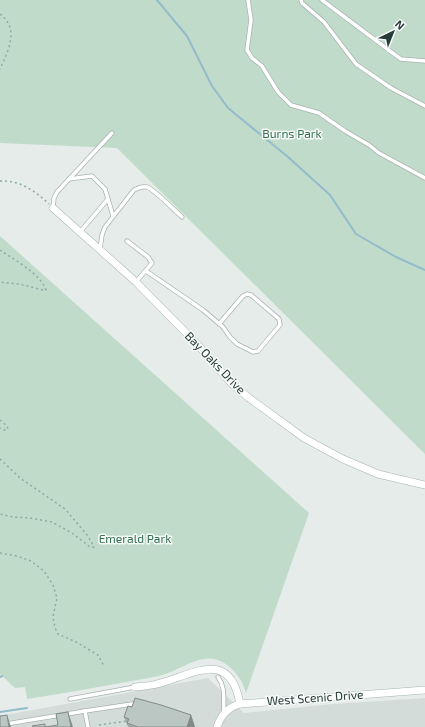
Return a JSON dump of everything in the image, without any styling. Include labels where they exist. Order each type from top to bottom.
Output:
[{"type":"street","name":"Bay Oaks Drive","points":[[53,208],[136,282],[198,345],[231,383],[249,398],[304,438],[343,459],[378,474],[425,485]]},
{"type":"street","points":[[136,687],[156,684],[201,669],[213,669],[222,672],[234,683],[238,692],[240,704]]},
{"type":"street","name":"West Scenic Drive","points":[[217,727],[220,718],[225,713],[240,704],[425,690]]},
{"type":"lane","points":[[248,0],[251,20],[247,50],[248,54],[265,70],[272,83],[285,99],[291,105],[298,108],[319,113],[379,153],[425,178]]},
{"type":"lane","points":[[301,0],[302,3],[324,22],[356,64],[391,88],[425,106]]},
{"type":"lane","points":[[322,0],[401,59],[425,61]]},
{"type":"lane","points":[[53,208],[54,198],[57,192],[112,132]]},
{"type":"lane","points":[[69,179],[92,176],[104,189],[113,216]]},
{"type":"lane","points":[[100,250],[102,235],[105,227],[134,190],[140,187],[146,187],[152,190],[182,218]]},
{"type":"lane","points":[[80,232],[108,199]]},
{"type":"lane","points":[[127,241],[148,257],[152,263],[136,282]]},
{"type":"lane","points":[[146,271],[203,310],[219,324],[237,344],[254,352],[258,351],[281,322],[251,295],[247,294],[243,296],[219,324]]},
{"type":"lane","points":[[218,677],[222,682],[224,691],[223,701],[225,713]]},
{"type":"lane","points":[[70,699],[136,687]]},
{"type":"lane","points":[[0,725],[132,704],[142,706]]},
{"type":"lane","points":[[85,711],[88,727]]},
{"type":"path","points":[[0,14],[11,30],[11,40],[8,51],[0,69]]},
{"type":"path","points":[[0,181],[7,181],[22,185],[37,194],[53,208]]},
{"type":"path","points":[[0,250],[29,270],[40,280],[46,290],[19,284],[0,282]]},
{"type":"path","points":[[0,420],[7,426],[8,429],[4,430],[0,428]]},
{"type":"path","points":[[0,459],[20,478],[65,509],[77,522],[94,546],[93,548],[90,547],[52,522],[30,518],[13,518],[0,514]]},
{"type":"path","points":[[0,553],[17,556],[30,561],[44,571],[53,585],[57,598],[53,617],[58,634],[76,642],[98,655],[104,666]]},
{"type":"path","points":[[100,725],[130,721]]},
{"type":"shaded area","points":[[208,678],[244,713],[333,704],[425,698],[425,727],[0,727],[0,716]]},
{"type":"green space","name":"Burns Park","points":[[0,0],[425,0],[425,454],[117,148],[0,143]]},
{"type":"green space","name":"Emerald Park","points":[[0,236],[309,513],[246,693],[242,682],[230,667],[225,663],[214,659],[202,659],[163,675],[27,699],[25,687],[15,688],[0,674]]},
{"type":"building","points":[[135,698],[191,715],[187,727],[138,727],[127,723],[129,719],[124,717],[128,706],[132,707]]},
{"type":"building","points":[[68,712],[71,727],[45,727],[58,725],[56,714]]},
{"type":"building","points":[[7,715],[9,727],[0,727],[0,716]]},
{"type":"building","points":[[45,724],[45,727],[33,727],[32,726]]},
{"type":"waterway","points":[[157,0],[187,36],[212,86],[228,108],[288,157],[330,195],[356,234],[396,257],[425,270]]},
{"type":"waterway","points":[[0,712],[27,708]]}]
